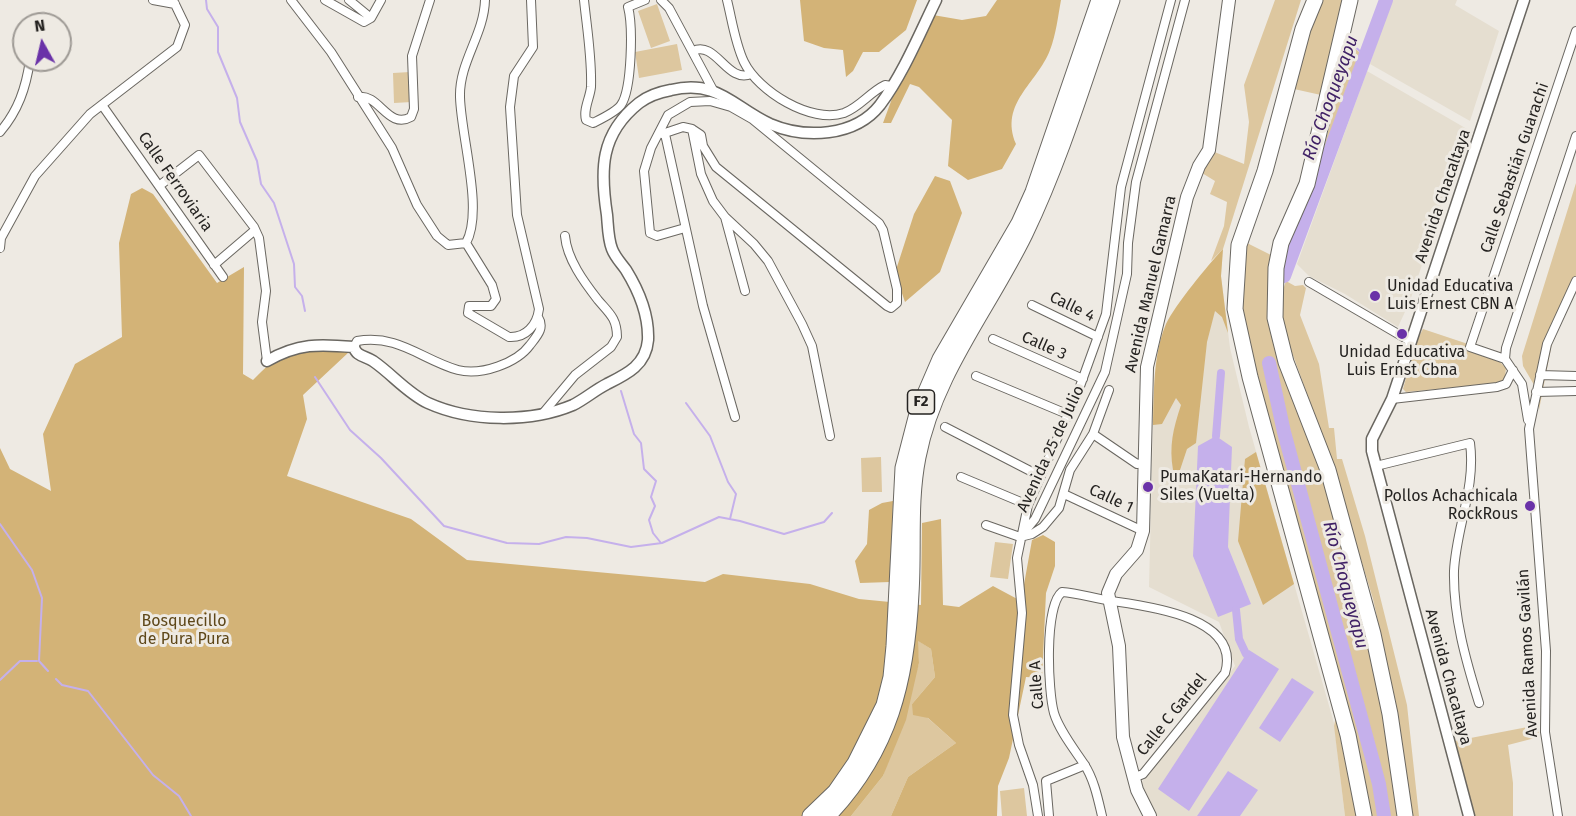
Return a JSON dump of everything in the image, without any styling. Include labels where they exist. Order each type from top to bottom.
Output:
[{"type":"highway","name":"F2","points":[[810,816],[835,792],[855,764],[884,705],[891,677],[894,646],[902,477],[918,410],[940,359],[1019,223],[1033,192],[1099,0]]},
{"type":"highway","name":"F2","points":[[828,816],[843,800],[881,740],[895,710],[902,684],[911,594],[914,482],[918,457],[932,408],[947,374],[1040,201],[1112,0]]},
{"type":"highway","points":[[1315,0],[1303,29],[1265,171],[1239,245],[1235,309],[1250,377],[1347,735],[1364,816]]},
{"type":"highway","points":[[1350,0],[1307,184],[1281,243],[1276,268],[1275,318],[1286,362],[1328,470],[1368,613],[1390,714],[1405,816]]},
{"type":"main road","name":"Avenida Manuel Gamarra","points":[[1109,601],[1109,585],[1137,550],[1143,531],[1148,367],[1187,197],[1199,166],[1209,150],[1229,0]]},
{"type":"main road","points":[[1109,601],[1119,646],[1123,737],[1134,778],[1150,816]]},
{"type":"street","points":[[0,248],[1,238],[35,176],[90,114],[177,47],[185,25],[174,2],[153,0]]},
{"type":"street","points":[[291,0],[331,52],[392,148],[417,205],[436,236],[448,245],[466,243]]},
{"type":"street","points":[[325,0],[364,22],[371,18],[381,0]]},
{"type":"street","points":[[348,0],[371,18]]},
{"type":"street","points":[[358,97],[368,98],[394,119],[404,120],[411,117],[414,109],[412,56],[430,0]]},
{"type":"street","points":[[485,0],[483,18],[464,64],[460,86],[463,138],[474,209],[466,243],[492,285],[496,299],[491,306],[469,306],[469,315],[509,337],[524,334],[537,317]]},
{"type":"street","points":[[531,0],[533,47],[514,76],[510,107],[517,215],[536,290],[537,317],[541,323],[540,332],[521,356],[510,363],[458,370],[405,346],[381,340],[357,341],[354,347],[357,354],[382,368],[415,395],[446,410],[476,418],[502,418],[573,405],[628,373],[639,364],[647,347],[645,310],[640,295],[610,243],[602,179],[607,145],[636,106],[651,96],[675,89],[702,87],[713,90],[768,123],[783,128],[817,133],[845,129],[864,120],[879,106],[936,0]]},
{"type":"street","points":[[584,0],[591,72],[586,120],[594,123],[619,107],[623,101],[630,60],[632,22],[628,7],[645,0]]},
{"type":"street","points":[[661,0],[669,8],[713,90]]},
{"type":"street","points":[[727,0],[742,59],[751,74],[783,100],[823,116],[843,113],[879,88],[885,85],[891,86]]},
{"type":"street","name":"Avenida 25 de Julio","points":[[1020,537],[1028,506],[1083,379],[1106,314],[1121,187],[1172,0]]},
{"type":"street","name":"Avenida 25 de Julio","points":[[1020,537],[1035,519],[1104,372],[1112,349],[1127,274],[1128,243],[1136,182],[1185,0]]},
{"type":"street","name":"Avenida Chacaltaya","points":[[1469,816],[1376,466],[1372,439],[1392,399],[1495,93],[1519,2]]},
{"type":"street","name":"Calle Sebastián Guarachi","points":[[1505,359],[1470,347],[1576,31]]},
{"type":"street","points":[[693,51],[700,48],[706,50],[733,72],[745,76],[751,74]]},
{"type":"street","points":[[0,132],[15,114],[28,72]]},
{"type":"street","points":[[623,101],[636,106]]},
{"type":"street","points":[[662,134],[683,127],[692,129],[701,135],[703,146],[716,167],[879,300],[891,308],[898,297],[883,230],[879,223],[752,119],[722,104],[710,101],[690,102],[668,115],[662,134],[644,171],[649,231],[657,236],[686,228]]},
{"type":"street","name":"Calle Ferroviaria","points":[[102,105],[223,277]]},
{"type":"street","points":[[692,129],[701,174],[713,201],[725,217],[754,244],[768,261],[812,346],[830,436]]},
{"type":"street","points":[[662,134],[703,306],[735,417]]},
{"type":"street","points":[[1529,429],[1524,389],[1505,359],[1506,348],[1576,136]]},
{"type":"street","points":[[159,186],[199,154],[255,230],[266,291],[262,322],[267,361],[286,350],[302,346],[320,344],[354,347]]},
{"type":"street","points":[[725,217],[745,291]]},
{"type":"street","points":[[214,265],[255,230]]},
{"type":"street","points":[[544,412],[575,375],[611,347],[617,337],[613,316],[597,298],[570,258],[564,236]]},
{"type":"street","name":"Avenida Ramos Gavilán","points":[[1558,816],[1545,732],[1546,651],[1529,429],[1547,344],[1576,281]]},
{"type":"street","points":[[1309,282],[1410,341]]},
{"type":"street","name":"Calle 4","points":[[1032,305],[1098,337]]},
{"type":"street","name":"Calle 3","points":[[993,339],[1083,379]]},
{"type":"street","points":[[1392,399],[1497,387],[1506,384],[1513,370]]},
{"type":"street","points":[[1540,375],[1576,376]]},
{"type":"street","points":[[976,376],[1067,414]]},
{"type":"street","points":[[986,525],[1020,537],[1040,530],[1059,507],[1070,470],[1093,434],[1109,390]]},
{"type":"street","points":[[1536,392],[1576,391]]},
{"type":"street","points":[[945,427],[1040,476]]},
{"type":"street","points":[[1093,434],[1137,464],[1144,463]]},
{"type":"street","points":[[1376,466],[1470,443],[1473,465],[1454,571],[1464,655],[1479,703]]},
{"type":"street","points":[[961,477],[1028,506]]},
{"type":"street","name":"Calle 1","points":[[1064,494],[1143,531]]},
{"type":"street","points":[[1020,537],[1017,558],[1022,613],[1013,715],[1019,745],[1033,785],[1038,816]]},
{"type":"street","name":"Calle A","points":[[1102,816],[1085,765],[1054,715],[1049,667],[1052,617],[1058,595],[1062,592],[1109,601]]},
{"type":"street","name":"Calle C Gardel","points":[[1109,601],[1148,605],[1175,613],[1213,631],[1224,650],[1225,673],[1143,774],[1134,778]]},
{"type":"street","points":[[1049,816],[1046,782],[1085,765]]},
{"type":"shaded area","points":[[1275,0],[1301,0],[1223,249],[1211,261],[1224,226],[1227,202],[1210,194],[1215,181],[1202,173],[1212,151],[1244,164],[1249,122],[1244,85]]},
{"type":"shaded area","points":[[1322,0],[1344,0],[1321,95],[1294,89],[1304,48]]},
{"type":"shaded area","points":[[1391,0],[1457,0],[1455,5],[1499,31],[1470,121],[1370,64]]},
{"type":"shaded area","points":[[657,4],[670,41],[651,48],[638,11]]},
{"type":"shaded area","points":[[677,44],[682,70],[639,78],[635,52]]},
{"type":"shaded area","points":[[1350,44],[1367,59],[1294,251],[1321,160]]},
{"type":"shaded area","points":[[1367,71],[1467,129],[1410,301],[1398,327],[1345,294],[1309,276],[1297,264]]},
{"type":"shaded area","points":[[410,72],[412,102],[394,103],[393,73]]},
{"type":"shaded area","points":[[1576,183],[1576,291],[1552,343],[1539,410],[1537,390],[1523,366],[1522,356]]},
{"type":"shaded area","points":[[1247,243],[1271,255],[1268,284],[1269,314],[1322,474],[1358,595],[1385,726],[1397,816],[1389,816],[1384,782],[1271,359],[1264,361],[1267,383],[1373,784],[1378,816],[1370,816],[1243,320],[1240,290]]},
{"type":"shaded area","points":[[1223,249],[1221,276],[1230,348],[1249,427],[1334,723],[1345,816],[1157,816],[1141,783],[1235,666],[1219,622],[1149,587],[1154,386],[1159,353],[1166,324]]},
{"type":"shaded area","points":[[1286,281],[1295,286],[1303,285],[1306,288],[1300,315],[1319,364],[1329,428],[1334,428],[1337,459],[1342,459],[1365,536],[1407,705],[1419,816],[1411,816],[1396,703],[1373,599],[1329,454],[1290,347],[1281,315],[1280,299]]},
{"type":"shaded area","points":[[1423,329],[1468,344],[1468,351],[1500,362],[1506,368],[1505,378],[1501,383],[1406,392],[1403,389],[1416,342]]},
{"type":"shaded area","points":[[1216,436],[1232,447],[1228,547],[1251,604],[1218,617],[1193,556],[1198,446]]},
{"type":"shaded area","points":[[881,457],[882,492],[862,492],[861,458]]},
{"type":"shaded area","points":[[995,542],[1013,544],[1008,579],[990,577]]},
{"type":"shaded area","points":[[917,640],[931,649],[935,677],[912,704],[956,743],[908,777],[891,816],[851,816],[883,776],[919,663]]},
{"type":"shaded area","points":[[1249,650],[1279,669],[1189,811],[1158,789]]},
{"type":"shaded area","points":[[1292,678],[1314,692],[1280,742],[1259,728]]},
{"type":"shaded area","points":[[1336,716],[1356,816],[1345,816],[1334,726]]},
{"type":"shaded area","points":[[1538,725],[1539,737],[1508,745],[1513,783],[1513,816],[1474,816],[1455,741]]},
{"type":"shaded area","points":[[1228,771],[1258,790],[1240,816],[1197,816]]},
{"type":"shaded area","points":[[1024,788],[1027,816],[1002,816],[1000,791]]},
{"type":"green space","points":[[800,0],[917,0],[906,30],[879,52],[863,52],[853,71],[846,77],[843,50],[824,48],[804,41]]},
{"type":"green space","points":[[997,0],[1061,0],[1050,50],[1022,94],[1012,117],[1012,130],[1016,144],[1002,169],[968,180],[948,166],[952,120],[919,87],[910,84],[891,123],[883,123],[900,77],[933,15],[962,20],[986,16]]},
{"type":"green space","points":[[935,176],[950,181],[962,213],[940,272],[905,302],[895,273],[914,214]]},
{"type":"green space","name":"Bosquecillo de Pura Pura","points":[[142,188],[153,194],[217,283],[244,267],[243,374],[253,380],[277,358],[296,348],[349,352],[303,395],[307,419],[287,476],[411,519],[467,560],[705,582],[723,574],[810,584],[859,599],[921,605],[922,523],[941,519],[943,605],[959,607],[993,586],[1021,601],[1032,540],[1043,535],[1055,542],[1055,566],[1046,593],[1042,678],[1026,677],[1009,758],[998,786],[997,816],[891,816],[908,777],[956,743],[928,718],[913,715],[912,704],[935,677],[931,649],[918,641],[919,663],[906,720],[883,776],[851,816],[0,816],[0,448],[10,469],[51,491],[43,434],[75,364],[122,337],[119,243],[131,194]]},
{"type":"green space","points":[[1223,249],[1221,276],[1228,333],[1222,317],[1215,311],[1207,342],[1196,443],[1187,449],[1179,473],[1173,470],[1171,453],[1181,405],[1176,398],[1162,424],[1153,425],[1155,374],[1159,348],[1170,316],[1192,285]]},
{"type":"green space","points":[[1256,452],[1294,584],[1263,605],[1238,541],[1245,459]]},
{"type":"green space","points":[[893,501],[890,582],[860,583],[855,561],[867,544],[869,510],[882,503]]},
{"type":"waterway","points":[[206,0],[207,9],[218,27],[218,52],[237,98],[240,122],[257,161],[261,184],[274,203],[294,264],[295,287],[302,296],[305,311]]},
{"type":"waterway","name":"Río Choqueyapu","points":[[1284,276],[1386,0]]},
{"type":"waterway","points":[[1347,39],[1365,56]]},
{"type":"waterway","name":"Río Choqueyapu","points":[[1269,363],[1284,432],[1379,784],[1384,816]]},
{"type":"waterway","points":[[1216,436],[1221,373]]},
{"type":"waterway","points":[[315,377],[350,430],[381,458],[444,526],[507,543],[539,544],[566,537],[587,538],[631,547],[662,543],[719,517],[784,534],[824,522],[832,513]]},
{"type":"waterway","points":[[621,391],[634,434],[641,443],[644,469],[656,481],[651,497],[655,506],[649,520],[653,533],[661,543]]},
{"type":"waterway","points":[[686,403],[710,436],[728,482],[736,494],[730,519]]},
{"type":"waterway","points":[[0,524],[32,570],[42,598],[39,661],[48,671]]},
{"type":"waterway","points":[[1236,610],[1239,639],[1246,654]]},
{"type":"waterway","points":[[0,680],[20,661],[37,661]]},
{"type":"waterway","points":[[56,679],[62,685],[88,691],[153,775],[179,796],[191,816]]},
{"type":"place","name":"Unidad Educativa Luis Ernest CBN A","points":[[1375,296]]},
{"type":"place","name":"Unidad Educativa Luis Ernst Cbna","points":[[1402,334]]},
{"type":"place","name":"PumaKatari-Hernando Siles (Vuelta)","points":[[1148,487]]},
{"type":"place","name":"Pollos Achachicala RockRous","points":[[1530,506]]}]
